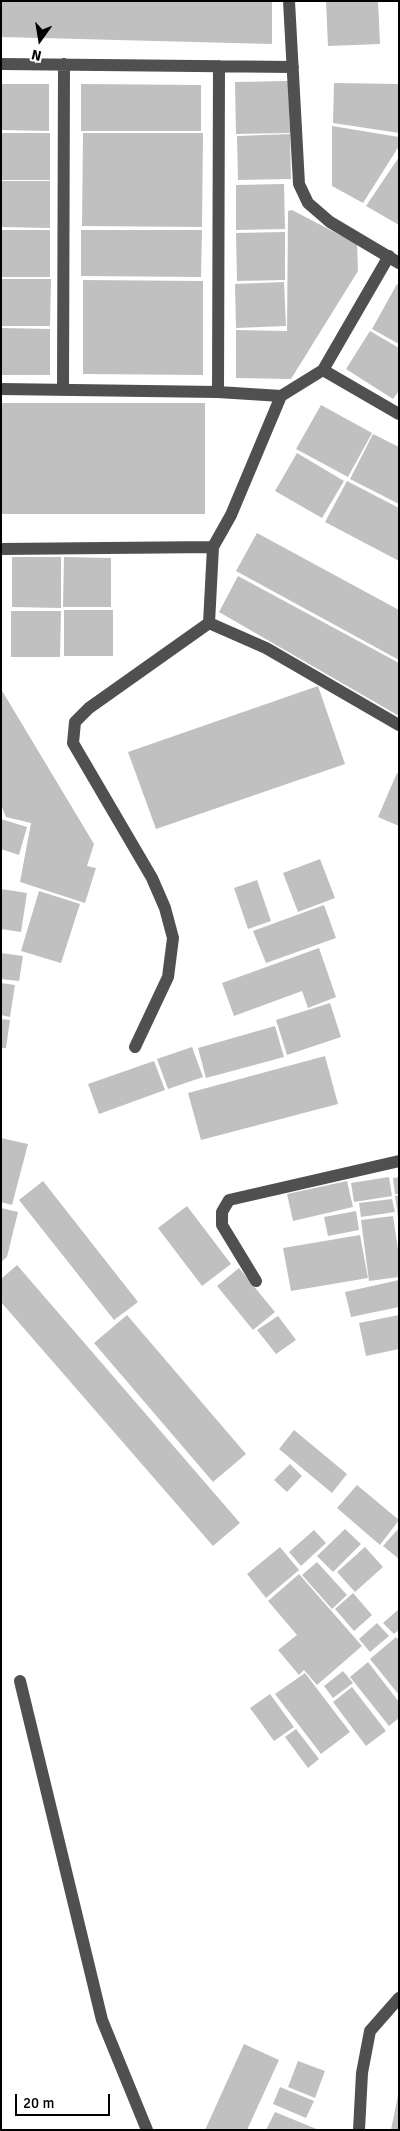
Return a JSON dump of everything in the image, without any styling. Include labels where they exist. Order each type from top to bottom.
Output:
[{"type":"street","points":[[209,623],[213,547],[231,515],[281,396],[322,370],[394,260],[330,222],[308,203],[299,184],[289,1]]},
{"type":"street","points":[[1,64],[292,67]]},
{"type":"street","points":[[63,390],[64,64]]},
{"type":"street","points":[[218,392],[219,66]]},
{"type":"street","points":[[322,370],[399,414]]},
{"type":"street","points":[[1,389],[218,392],[281,396]]},
{"type":"street","points":[[1,549],[213,547]]},
{"type":"street","points":[[209,623],[266,648],[399,725]]},
{"type":"street","points":[[136,1047],[168,977],[173,938],[165,908],[152,878],[73,743],[75,722],[89,708],[209,623]]},
{"type":"street","points":[[256,1281],[222,1225],[222,1212],[229,1200],[399,1161]]},
{"type":"street","points":[[20,1680],[102,2020],[147,2130]]},
{"type":"street","points":[[359,2130],[362,2073],[370,2030],[399,1998]]},
{"type":"building","points":[[1,1],[272,1],[272,44],[1,37]]},
{"type":"building","points":[[326,1],[378,1],[380,44],[328,46]]},
{"type":"building","points":[[288,81],[290,133],[236,134],[235,82]]},
{"type":"building","points":[[334,83],[399,84],[399,133],[333,123]]},
{"type":"building","points":[[1,84],[49,84],[49,131],[1,130]]},
{"type":"building","points":[[81,84],[201,85],[201,131],[81,131]]},
{"type":"building","points":[[332,126],[399,137],[399,146],[363,203],[332,186]]},
{"type":"building","points":[[1,133],[50,133],[50,180],[1,180]]},
{"type":"building","points":[[83,133],[203,133],[202,227],[82,226]]},
{"type":"building","points":[[290,134],[291,179],[238,180],[237,136]]},
{"type":"building","points":[[399,157],[399,225],[366,206]]},
{"type":"building","points":[[1,181],[50,181],[50,228],[1,227]]},
{"type":"building","points":[[284,184],[285,229],[236,230],[236,185]]},
{"type":"building","points":[[292,210],[357,244],[358,271],[291,379],[236,378],[236,330],[287,331],[288,211]]},
{"type":"building","points":[[1,230],[50,230],[50,277],[1,277]]},
{"type":"building","points":[[81,230],[202,230],[201,277],[81,276]]},
{"type":"building","points":[[285,232],[285,280],[237,281],[236,233]]},
{"type":"building","points":[[1,279],[51,279],[50,326],[1,326]]},
{"type":"building","points":[[83,280],[203,281],[203,375],[83,374]]},
{"type":"building","points":[[284,282],[286,326],[236,328],[235,284]]},
{"type":"building","points":[[397,284],[399,285],[399,344],[372,329]]},
{"type":"building","points":[[1,328],[50,329],[50,375],[1,375]]},
{"type":"building","points":[[370,331],[399,348],[399,391],[393,399],[346,369]]},
{"type":"building","points":[[1,403],[205,403],[205,514],[1,514]]},
{"type":"building","points":[[321,405],[372,433],[348,477],[296,449]]},
{"type":"building","points":[[373,434],[399,447],[399,504],[350,479]]},
{"type":"building","points":[[297,453],[344,481],[322,518],[275,491]]},
{"type":"building","points":[[347,481],[399,508],[399,561],[325,522]]},
{"type":"building","points":[[257,533],[399,610],[399,660],[236,571]]},
{"type":"building","points":[[12,557],[61,557],[61,608],[12,607]]},
{"type":"building","points":[[64,557],[111,558],[111,607],[63,607]]},
{"type":"building","points":[[238,576],[399,663],[399,716],[219,612]]},
{"type":"building","points":[[64,610],[113,610],[113,656],[64,656]]},
{"type":"building","points":[[11,611],[61,611],[60,657],[11,657]]},
{"type":"building","points":[[318,686],[345,764],[156,829],[128,752]]},
{"type":"building","points":[[1,689],[94,844],[87,866],[96,868],[85,903],[20,882],[31,823],[6,817],[1,805]]},
{"type":"building","points":[[397,773],[399,774],[399,826],[378,817]]},
{"type":"building","points":[[1,819],[27,827],[19,855],[1,849]]},
{"type":"building","points":[[320,859],[335,898],[298,912],[283,873]]},
{"type":"building","points":[[257,880],[271,921],[248,929],[234,888]]},
{"type":"building","points":[[1,889],[27,893],[21,932],[1,929]]},
{"type":"building","points":[[39,891],[80,904],[61,963],[21,951]]},
{"type":"building","points":[[324,905],[336,938],[266,963],[253,931]]},
{"type":"building","points":[[319,948],[336,997],[308,1008],[302,991],[234,1016],[222,983]]},
{"type":"building","points":[[1,953],[23,956],[19,981],[1,979]]},
{"type":"building","points":[[1,983],[15,985],[10,1017],[1,1015]]},
{"type":"building","points":[[330,1003],[341,1037],[287,1055],[276,1020]]},
{"type":"building","points":[[1,1019],[10,1020],[6,1048],[1,1048]]},
{"type":"building","points":[[275,1026],[284,1057],[206,1078],[198,1048]]},
{"type":"building","points":[[192,1047],[203,1077],[168,1089],[157,1059]]},
{"type":"building","points":[[325,1056],[338,1104],[201,1140],[188,1093]]},
{"type":"building","points":[[154,1061],[165,1090],[99,1114],[88,1084]]},
{"type":"building","points":[[1,1138],[28,1144],[12,1205],[1,1202]]},
{"type":"building","points":[[389,1177],[392,1196],[354,1202],[351,1183]]},
{"type":"building","points":[[399,1177],[399,1194],[395,1194],[393,1178]]},
{"type":"building","points":[[43,1181],[138,1302],[114,1320],[19,1200]]},
{"type":"building","points":[[347,1181],[353,1207],[293,1221],[287,1194]]},
{"type":"building","points":[[399,1195],[399,1217],[398,1217],[395,1196]]},
{"type":"building","points":[[392,1199],[395,1212],[361,1217],[359,1203]]},
{"type":"building","points":[[187,1206],[231,1264],[202,1286],[158,1228]]},
{"type":"building","points":[[1,1208],[18,1212],[7,1257],[1,1262]]},
{"type":"building","points":[[356,1211],[359,1230],[328,1236],[324,1217]]},
{"type":"building","points":[[393,1216],[399,1256],[399,1277],[369,1281],[361,1220]]},
{"type":"building","points":[[360,1235],[368,1278],[291,1291],[283,1248]]},
{"type":"building","points":[[17,1265],[240,1523],[213,1546],[1,1302],[1,1279]]},
{"type":"building","points":[[239,1268],[275,1312],[253,1330],[217,1286]]},
{"type":"building","points":[[399,1280],[399,1307],[351,1317],[345,1292]]},
{"type":"building","points":[[127,1315],[246,1454],[213,1482],[94,1343]]},
{"type":"building","points":[[399,1315],[399,1349],[366,1356],[359,1323]]},
{"type":"building","points":[[278,1316],[296,1340],[276,1354],[257,1330]]},
{"type":"building","points":[[294,1430],[347,1474],[332,1493],[279,1449]]},
{"type":"building","points":[[290,1464],[302,1476],[287,1492],[274,1480]]},
{"type":"building","points":[[357,1485],[399,1520],[380,1545],[337,1508]]},
{"type":"building","points":[[399,1528],[399,1559],[383,1546]]},
{"type":"building","points":[[345,1529],[361,1544],[333,1572],[317,1556]]},
{"type":"building","points":[[314,1530],[326,1543],[301,1566],[289,1552]]},
{"type":"building","points":[[280,1547],[299,1570],[266,1598],[247,1574]]},
{"type":"building","points":[[365,1547],[383,1567],[355,1592],[337,1572]]},
{"type":"building","points":[[317,1562],[347,1595],[332,1609],[302,1575]]},
{"type":"building","points":[[299,1574],[362,1646],[317,1685],[304,1670],[299,1675],[278,1650],[297,1635],[268,1601]]},
{"type":"building","points":[[353,1593],[372,1615],[354,1631],[335,1609]]},
{"type":"building","points":[[399,1609],[399,1630],[394,1634],[383,1623]]},
{"type":"building","points":[[377,1623],[389,1636],[370,1652],[359,1639]]},
{"type":"building","points":[[396,1637],[399,1640],[399,1695],[370,1659]]},
{"type":"building","points":[[368,1662],[399,1702],[399,1718],[389,1726],[350,1677]]},
{"type":"building","points":[[343,1671],[353,1683],[333,1698],[324,1686]]},
{"type":"building","points":[[305,1673],[350,1732],[321,1754],[275,1694]]},
{"type":"building","points":[[352,1687],[386,1731],[366,1746],[333,1702]]},
{"type":"building","points":[[270,1694],[294,1727],[274,1741],[250,1708]]},
{"type":"building","points":[[296,1729],[319,1759],[308,1768],[285,1737]]},
{"type":"building","points":[[244,2044],[279,2060],[247,2130],[205,2130]]},
{"type":"building","points":[[298,2061],[325,2071],[315,2098],[288,2087]]},
{"type":"building","points":[[280,2087],[314,2101],[306,2118],[273,2104]]},
{"type":"building","points":[[398,2095],[399,2130],[391,2130]]},
{"type":"building","points":[[275,2112],[319,2130],[266,2130]]}]
